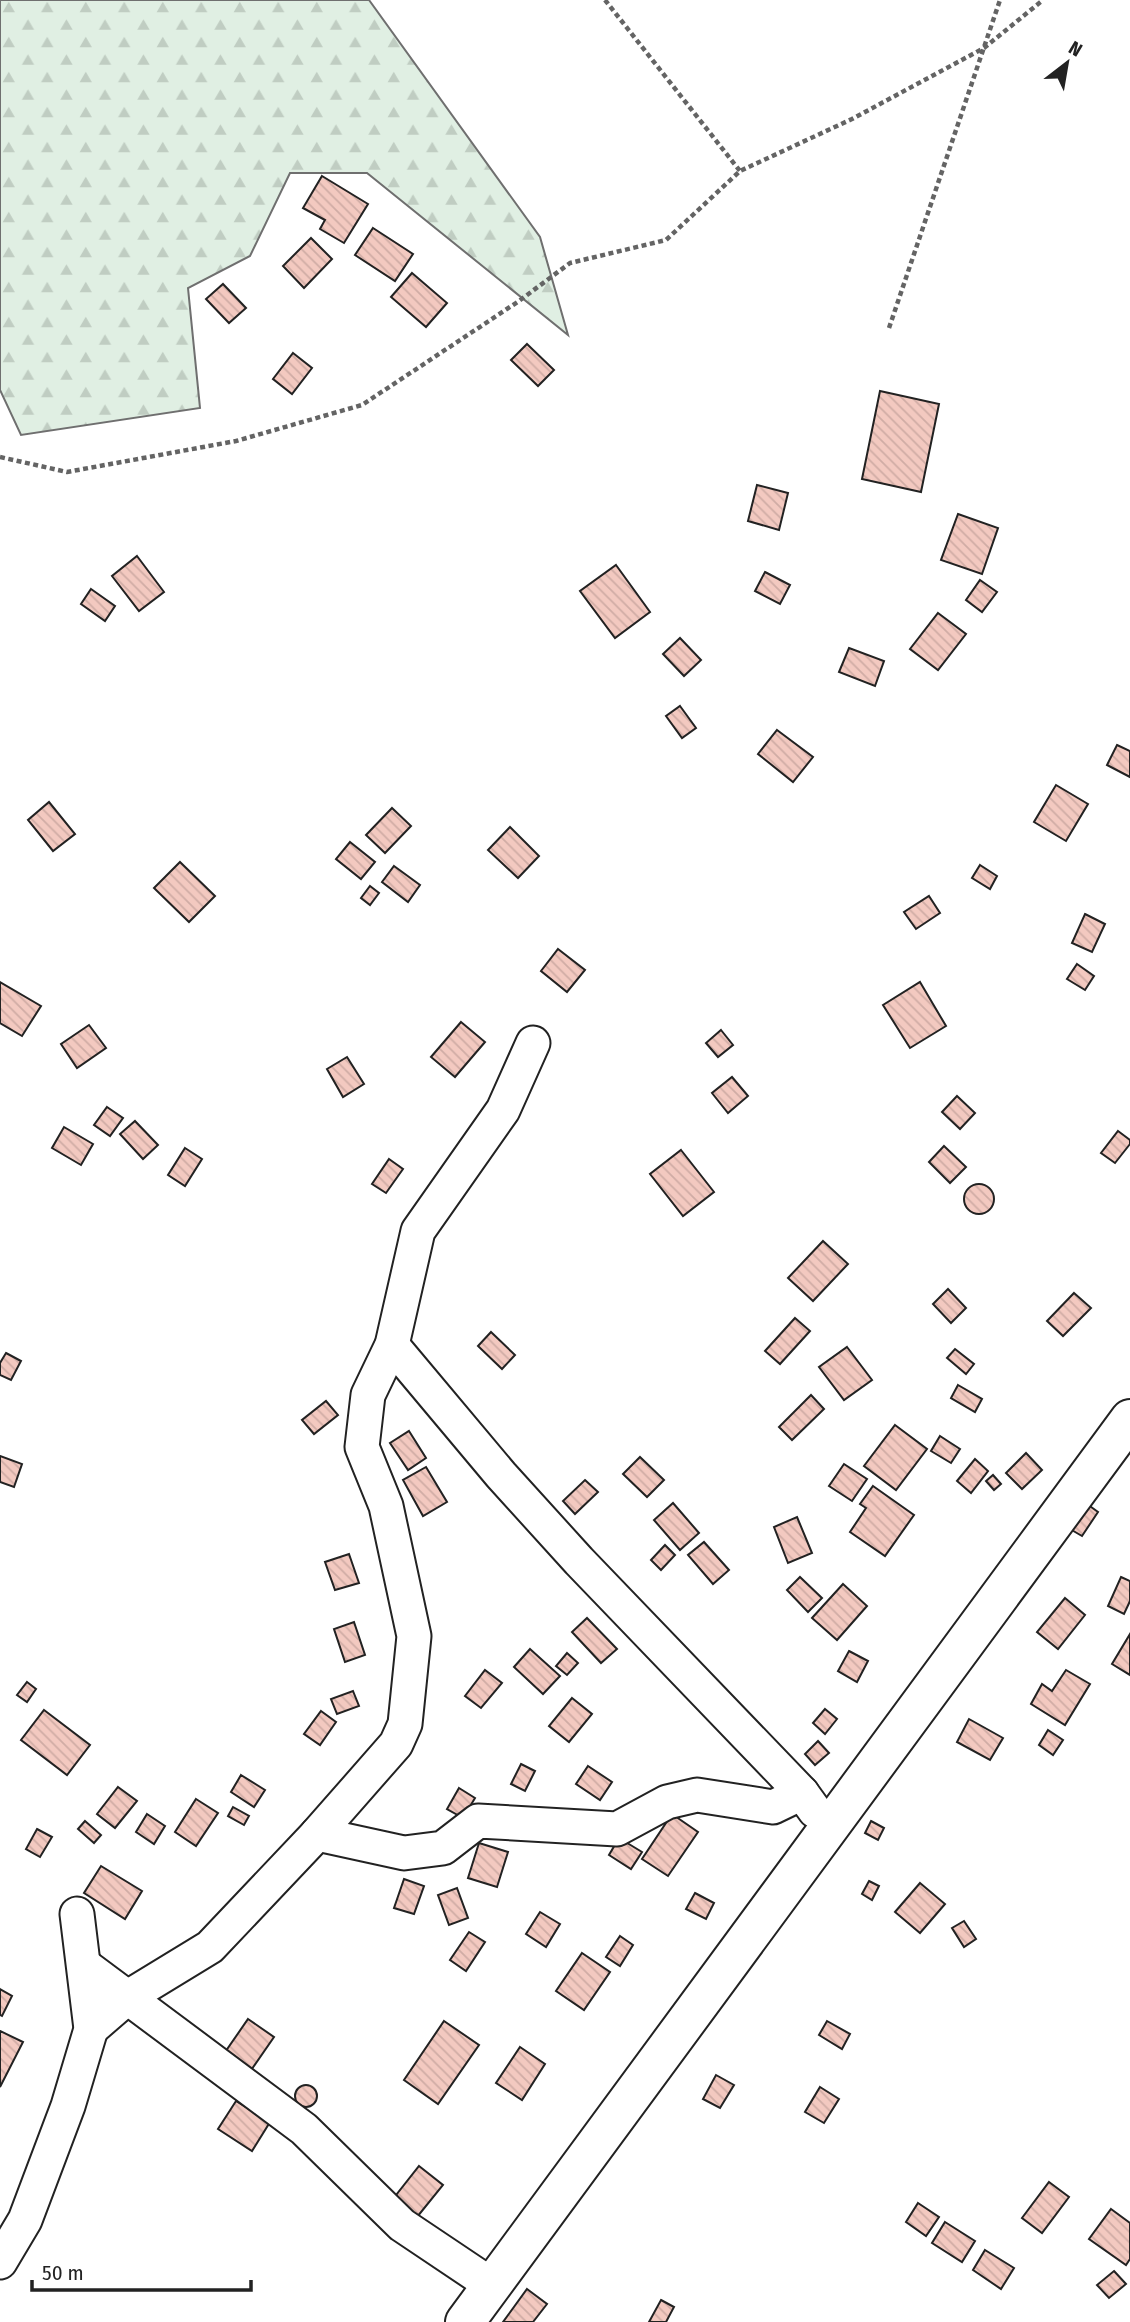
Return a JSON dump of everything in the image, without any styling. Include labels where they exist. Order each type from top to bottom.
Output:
[{"type":"main road","points":[[466,2322],[1130,1419]]},
{"type":"street","points":[[92,2029],[128,1997],[210,1947],[317,1834],[396,1744],[405,1724],[414,1636],[386,1506],[362,1447],[368,1395],[392,1345],[418,1231],[503,1110],[533,1043]]},
{"type":"street","points":[[392,1345],[561,1542],[802,1793],[828,1830]]},
{"type":"street","points":[[317,1834],[404,1853],[443,1849],[478,1821],[617,1829],[667,1802],[697,1795],[773,1807],[802,1793]]},
{"type":"street","points":[[0,2262],[25,2220],[68,2106],[92,2029],[77,1914]]},
{"type":"street","points":[[84,1965],[304,2129],[402,2225],[493,2286]]},
{"type":"path","points":[[605,0],[740,171]]},
{"type":"path","points":[[889,328],[1000,0]]},
{"type":"path","points":[[0,457],[67,472],[236,441],[362,405],[519,301],[570,263],[666,240],[740,171],[852,119],[984,48],[1043,0]]},
{"type":"green space","points":[[0,0],[369,0],[540,237],[568,335],[367,173],[290,173],[250,256],[188,288],[200,408],[21,435],[0,390]]},
{"type":"building","points":[[322,176],[368,204],[344,243],[320,229],[325,220],[303,208]]},
{"type":"building","points":[[373,228],[413,254],[395,281],[355,255]]},
{"type":"building","points":[[311,238],[332,259],[304,288],[283,266]]},
{"type":"building","points":[[412,273],[447,303],[426,327],[391,297]]},
{"type":"building","points":[[223,284],[246,308],[229,323],[206,299]]},
{"type":"building","points":[[527,344],[554,370],[538,386],[511,360]]},
{"type":"building","points":[[293,353],[312,368],[292,394],[273,379]]},
{"type":"building","points":[[880,391],[939,404],[921,492],[862,479]]},
{"type":"building","points":[[757,485],[788,493],[779,530],[748,521]]},
{"type":"building","points":[[958,514],[998,528],[982,574],[941,560]]},
{"type":"building","points":[[137,556],[164,592],[139,611],[112,576]]},
{"type":"building","points":[[616,565],[650,612],[615,638],[580,591]]},
{"type":"building","points":[[765,572],[790,585],[780,604],[755,591]]},
{"type":"building","points":[[980,580],[997,592],[982,612],[966,600]]},
{"type":"building","points":[[91,589],[115,606],[105,621],[81,604]]},
{"type":"building","points":[[938,613],[966,634],[938,670],[910,649]]},
{"type":"building","points":[[680,638],[701,660],[684,676],[663,654]]},
{"type":"building","points":[[849,648],[884,661],[875,686],[839,672]]},
{"type":"building","points":[[680,706],[696,728],[682,738],[666,716]]},
{"type":"building","points":[[777,730],[813,757],[793,782],[758,754]]},
{"type":"building","points":[[1117,745],[1130,751],[1130,777],[1107,765]]},
{"type":"building","points":[[1056,785],[1088,804],[1066,841],[1034,822]]},
{"type":"building","points":[[49,802],[75,834],[53,851],[28,820]]},
{"type":"building","points":[[392,808],[411,826],[385,853],[366,835]]},
{"type":"building","points":[[510,827],[539,856],[518,878],[488,850]]},
{"type":"building","points":[[350,842],[375,862],[361,879],[336,859]]},
{"type":"building","points":[[180,862],[215,896],[189,922],[154,888]]},
{"type":"building","points":[[980,865],[997,876],[990,889],[972,878]]},
{"type":"building","points":[[394,866],[420,885],[408,902],[382,882]]},
{"type":"building","points":[[370,886],[379,893],[370,905],[361,898]]},
{"type":"building","points":[[929,896],[940,913],[916,929],[904,912]]},
{"type":"building","points":[[1085,914],[1105,924],[1092,952],[1072,943]]},
{"type":"building","points":[[558,949],[585,970],[567,992],[541,971]]},
{"type":"building","points":[[1077,964],[1094,976],[1085,990],[1067,979]]},
{"type":"building","points":[[0,982],[41,1006],[22,1036],[0,1023]]},
{"type":"building","points":[[920,982],[946,1026],[910,1048],[883,1005]]},
{"type":"building","points":[[461,1022],[485,1042],[455,1077],[431,1057]]},
{"type":"building","points":[[89,1025],[106,1048],[77,1068],[61,1044]]},
{"type":"building","points":[[721,1030],[733,1045],[718,1057],[706,1043]]},
{"type":"building","points":[[347,1057],[364,1084],[343,1097],[327,1069]]},
{"type":"building","points":[[732,1077],[748,1096],[728,1113],[712,1093]]},
{"type":"building","points":[[957,1096],[975,1113],[960,1129],[942,1112]]},
{"type":"building","points":[[107,1107],[123,1118],[110,1136],[94,1125]]},
{"type":"building","points":[[135,1121],[158,1145],[143,1159],[120,1134]]},
{"type":"building","points":[[64,1127],[93,1144],[81,1165],[52,1148]]},
{"type":"building","points":[[1118,1131],[1130,1140],[1130,1144],[1115,1163],[1101,1153]]},
{"type":"building","points":[[944,1146],[966,1167],[950,1183],[929,1162]]},
{"type":"building","points":[[185,1148],[202,1159],[185,1186],[168,1175]]},
{"type":"building","points":[[681,1150],[714,1192],[683,1216],[650,1174]]},
{"type":"building","points":[[389,1159],[403,1169],[386,1193],[372,1184]]},
{"type":"building","points":[[979,1184],[985,1185],[993,1193],[993,1205],[985,1213],[979,1214],[973,1213],[965,1205],[964,1199],[965,1193],[973,1185]]},
{"type":"building","points":[[823,1241],[848,1264],[813,1301],[788,1278]]},
{"type":"building","points":[[948,1289],[966,1308],[951,1323],[933,1304]]},
{"type":"building","points":[[1074,1293],[1091,1308],[1063,1336],[1047,1321]]},
{"type":"building","points":[[795,1318],[810,1331],[780,1364],[765,1351]]},
{"type":"building","points":[[491,1332],[515,1355],[502,1369],[478,1346]]},
{"type":"building","points":[[847,1347],[872,1380],[844,1400],[819,1367]]},
{"type":"building","points":[[955,1349],[974,1364],[966,1374],[947,1358]]},
{"type":"building","points":[[6,1353],[21,1361],[11,1380],[0,1375],[0,1363]]},
{"type":"building","points":[[958,1385],[982,1399],[975,1412],[951,1398]]},
{"type":"building","points":[[811,1395],[824,1409],[792,1440],[779,1427]]},
{"type":"building","points":[[326,1401],[338,1415],[314,1434],[302,1420]]},
{"type":"building","points":[[895,1425],[927,1449],[896,1490],[864,1466]]},
{"type":"building","points":[[409,1431],[426,1458],[408,1470],[390,1443]]},
{"type":"building","points":[[940,1436],[960,1449],[951,1463],[931,1451]]},
{"type":"building","points":[[1026,1453],[1042,1470],[1022,1489],[1006,1473]]},
{"type":"building","points":[[0,1456],[22,1464],[14,1487],[0,1482]]},
{"type":"building","points":[[640,1457],[664,1480],[647,1497],[623,1474]]},
{"type":"building","points":[[975,1459],[988,1471],[971,1493],[957,1481]]},
{"type":"building","points":[[844,1464],[867,1479],[852,1501],[829,1486]]},
{"type":"building","points":[[426,1467],[447,1502],[423,1516],[403,1480]]},
{"type":"building","points":[[993,1475],[1001,1484],[994,1490],[986,1481]]},
{"type":"building","points":[[585,1480],[598,1492],[575,1514],[563,1501]]},
{"type":"building","points":[[873,1486],[914,1515],[885,1556],[850,1532],[866,1508],[860,1504]]},
{"type":"building","points":[[673,1503],[699,1533],[680,1550],[654,1520]]},
{"type":"building","points":[[1087,1504],[1098,1512],[1082,1536],[1070,1529]]},
{"type":"building","points":[[797,1517],[812,1553],[788,1563],[774,1527]]},
{"type":"building","points":[[704,1542],[729,1570],[713,1584],[688,1555]]},
{"type":"building","points":[[665,1545],[675,1555],[661,1570],[651,1560]]},
{"type":"building","points":[[349,1554],[359,1583],[335,1590],[325,1562]]},
{"type":"building","points":[[800,1577],[822,1598],[808,1612],[787,1590]]},
{"type":"building","points":[[1121,1577],[1130,1581],[1130,1601],[1124,1614],[1108,1606]]},
{"type":"building","points":[[843,1584],[867,1606],[837,1640],[812,1618]]},
{"type":"building","points":[[1065,1598],[1085,1615],[1058,1649],[1037,1632]]},
{"type":"building","points":[[587,1618],[617,1649],[601,1663],[572,1632]]},
{"type":"building","points":[[354,1622],[365,1655],[345,1662],[334,1629]]},
{"type":"building","points":[[1130,1634],[1130,1675],[1112,1664]]},
{"type":"building","points":[[530,1649],[560,1676],[543,1694],[514,1667]]},
{"type":"building","points":[[849,1651],[868,1661],[857,1682],[838,1671]]},
{"type":"building","points":[[567,1653],[578,1663],[567,1675],[556,1666]]},
{"type":"building","points":[[485,1670],[502,1683],[481,1708],[465,1696]]},
{"type":"building","points":[[1066,1670],[1090,1684],[1065,1725],[1031,1704],[1042,1684],[1052,1691]]},
{"type":"building","points":[[27,1682],[36,1689],[27,1702],[17,1695]]},
{"type":"building","points":[[353,1691],[359,1706],[337,1714],[331,1699]]},
{"type":"building","points":[[572,1698],[592,1714],[569,1742],[549,1726]]},
{"type":"building","points":[[825,1709],[837,1719],[825,1734],[813,1723]]},
{"type":"building","points":[[44,1710],[90,1745],[67,1775],[21,1740]]},
{"type":"building","points":[[321,1711],[336,1722],[320,1745],[304,1734]]},
{"type":"building","points":[[969,1719],[1003,1738],[990,1760],[957,1742]]},
{"type":"building","points":[[1048,1730],[1063,1740],[1053,1755],[1039,1745]]},
{"type":"building","points":[[818,1741],[829,1753],[815,1765],[805,1754]]},
{"type":"building","points":[[521,1764],[535,1771],[525,1791],[511,1784]]},
{"type":"building","points":[[588,1766],[612,1782],[600,1800],[576,1784]]},
{"type":"building","points":[[241,1775],[265,1790],[254,1807],[231,1792]]},
{"type":"building","points":[[118,1787],[137,1801],[115,1828],[97,1814]]},
{"type":"building","points":[[459,1788],[475,1798],[463,1818],[447,1809]]},
{"type":"building","points":[[196,1799],[218,1813],[196,1846],[175,1832]]},
{"type":"building","points":[[233,1807],[249,1816],[244,1825],[228,1816]]},
{"type":"building","points":[[147,1814],[165,1826],[154,1844],[136,1832]]},
{"type":"building","points":[[672,1814],[698,1832],[668,1876],[642,1859]]},
{"type":"building","points":[[85,1821],[101,1835],[94,1843],[78,1829]]},
{"type":"building","points":[[871,1821],[884,1828],[878,1840],[865,1833]]},
{"type":"building","points":[[37,1829],[52,1837],[40,1857],[26,1849]]},
{"type":"building","points":[[619,1838],[642,1852],[631,1869],[609,1855]]},
{"type":"building","points":[[479,1843],[508,1852],[497,1887],[468,1878]]},
{"type":"building","points":[[101,1866],[142,1891],[125,1919],[84,1893]]},
{"type":"building","points":[[404,1879],[424,1886],[414,1914],[394,1908]]},
{"type":"building","points":[[869,1881],[879,1886],[872,1900],[862,1894]]},
{"type":"building","points":[[920,1883],[945,1904],[920,1933],[895,1912]]},
{"type":"building","points":[[457,1888],[468,1918],[449,1925],[438,1895]]},
{"type":"building","points":[[695,1893],[714,1903],[706,1919],[686,1909]]},
{"type":"building","points":[[540,1912],[560,1924],[546,1947],[526,1934]]},
{"type":"building","points":[[964,1921],[976,1939],[964,1947],[952,1928]]},
{"type":"building","points":[[469,1932],[485,1942],[466,1971],[450,1960]]},
{"type":"building","points":[[620,1936],[633,1945],[620,1966],[606,1957]]},
{"type":"building","points":[[582,1953],[610,1972],[584,2010],[556,1991]]},
{"type":"building","points":[[0,1989],[12,1996],[2,2016],[0,2015]]},
{"type":"building","points":[[248,2019],[274,2037],[247,2076],[221,2058]]},
{"type":"building","points":[[444,2021],[479,2045],[438,2104],[404,2080]]},
{"type":"building","points":[[827,2021],[850,2034],[842,2049],[819,2035]]},
{"type":"building","points":[[0,2031],[23,2042],[0,2087]]},
{"type":"building","points":[[520,2047],[545,2064],[522,2100],[496,2083]]},
{"type":"building","points":[[716,2075],[734,2085],[720,2108],[703,2099]]},
{"type":"building","points":[[302,2085],[310,2085],[317,2092],[317,2100],[310,2107],[302,2107],[295,2100],[295,2092]]},
{"type":"building","points":[[820,2087],[839,2099],[824,2123],[805,2112]]},
{"type":"building","points":[[236,2101],[270,2122],[252,2151],[218,2129]]},
{"type":"building","points":[[419,2166],[443,2185],[413,2222],[389,2204]]},
{"type":"building","points":[[1049,2182],[1069,2197],[1042,2233],[1022,2218]]},
{"type":"building","points":[[918,2203],[939,2217],[926,2236],[906,2222]]},
{"type":"building","points":[[1111,2209],[1130,2223],[1130,2259],[1126,2265],[1089,2239]]},
{"type":"building","points":[[945,2222],[975,2241],[962,2262],[932,2243]]},
{"type":"building","points":[[985,2250],[1014,2268],[1001,2289],[973,2270]]},
{"type":"building","points":[[1114,2271],[1126,2284],[1109,2298],[1097,2285]]},
{"type":"building","points":[[527,2289],[547,2304],[533,2322],[503,2322]]},
{"type":"building","points":[[661,2300],[674,2307],[666,2322],[649,2322]]}]
